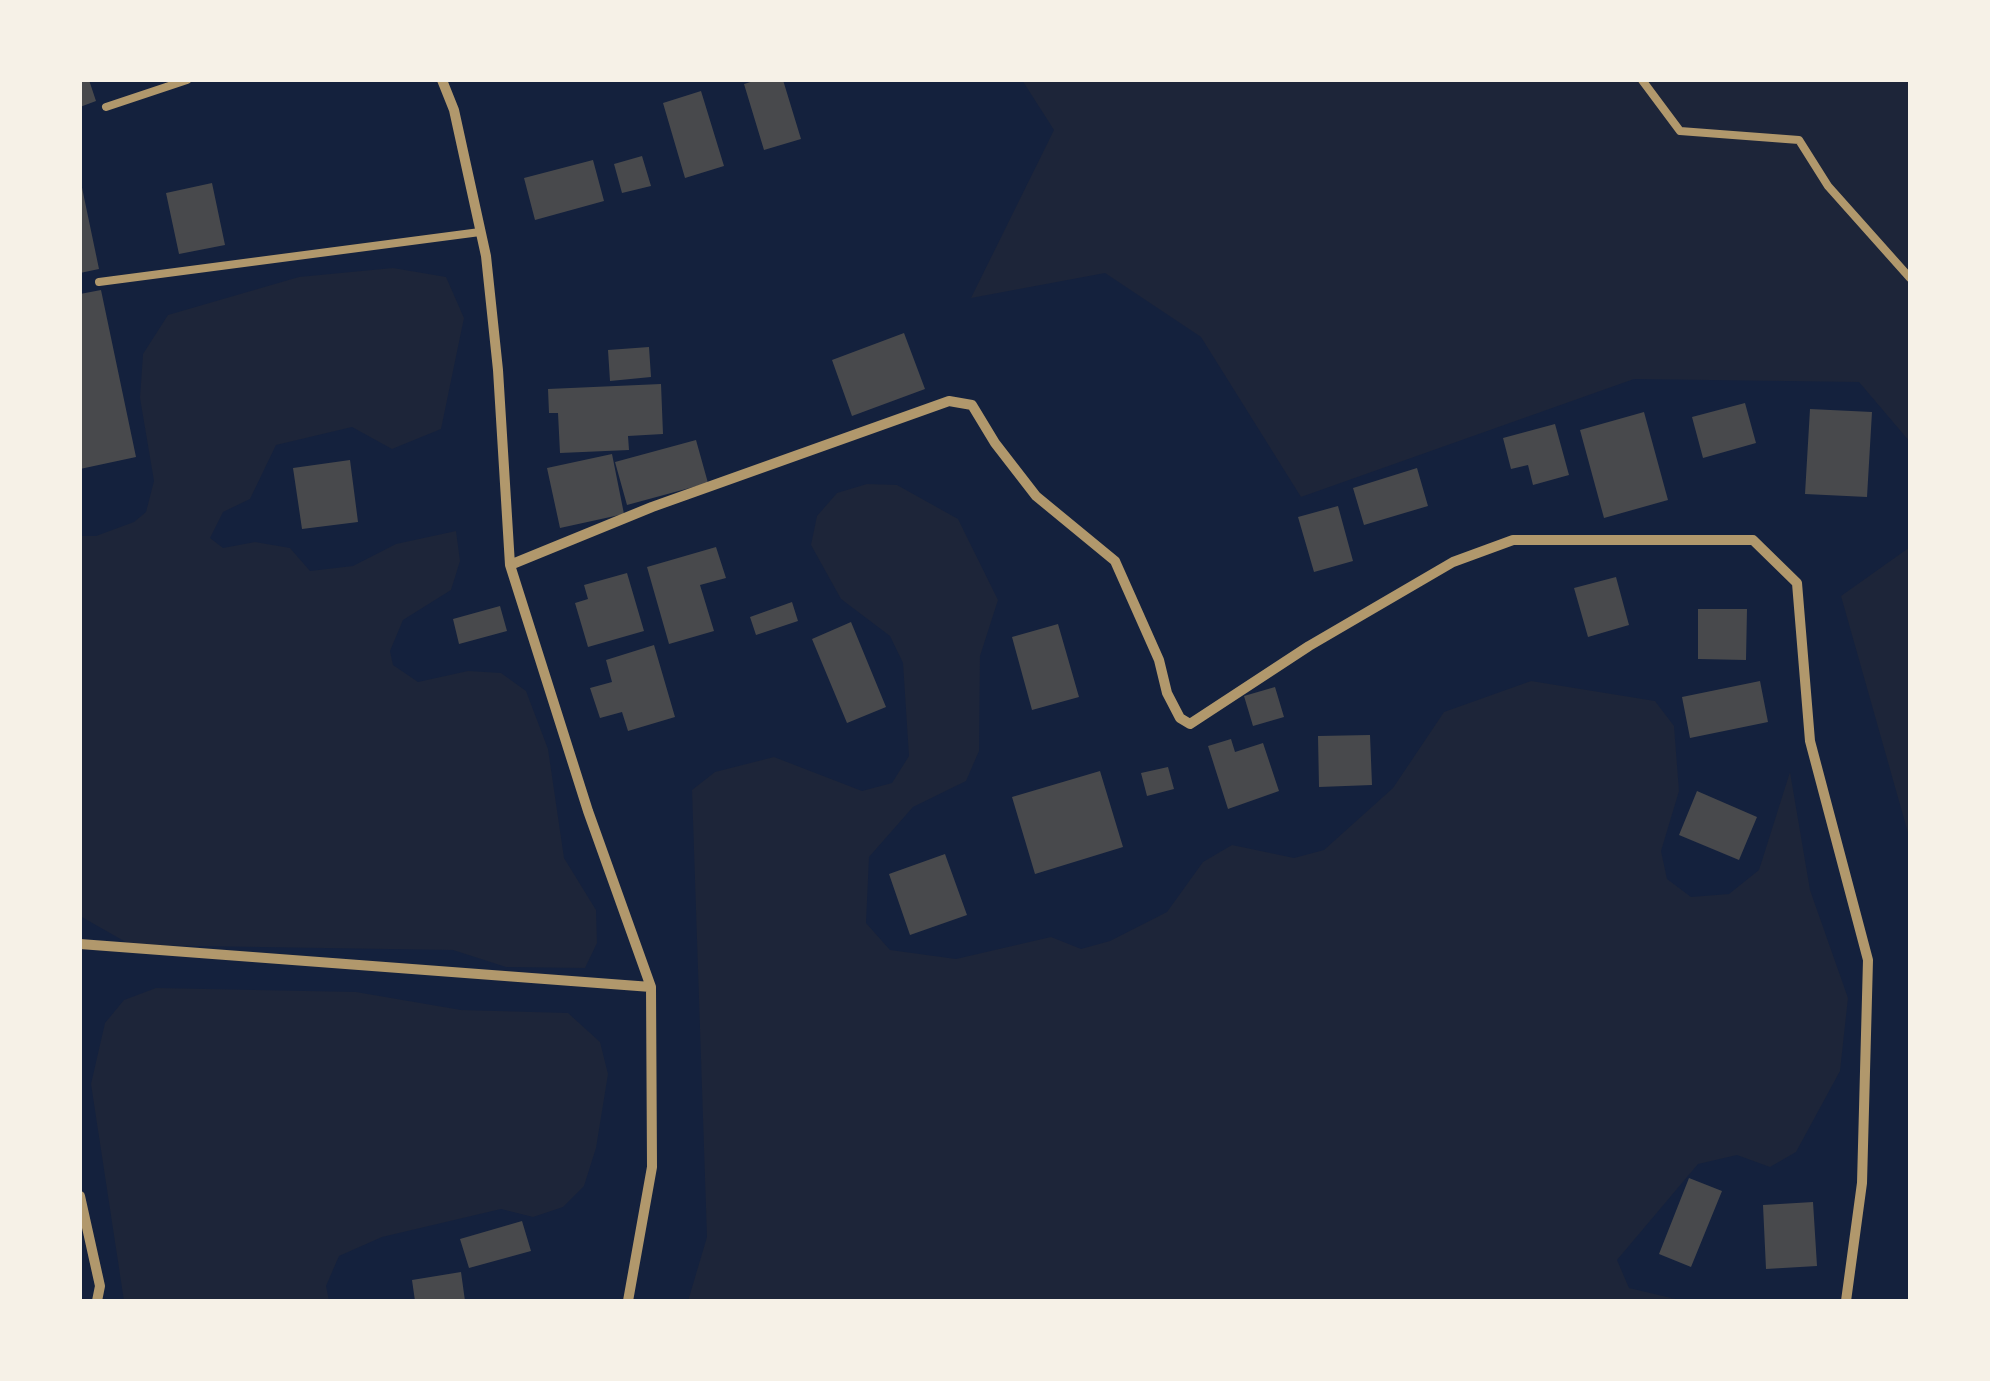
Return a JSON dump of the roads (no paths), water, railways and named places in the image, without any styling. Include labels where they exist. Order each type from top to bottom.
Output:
[{"type":"street","points":[[442,80],[454,110],[480,232],[498,370],[510,565],[588,811],[651,987],[652,1167],[628,1301]]},
{"type":"street","points":[[510,565],[652,507],[949,401],[972,405],[994,444],[1036,496],[1116,561],[1148,631],[1167,693],[1180,718],[1190,724],[1309,646],[1454,562],[1513,540],[1753,540],[1797,583],[1810,742],[1868,960],[1862,1183],[1846,1301]]},
{"type":"street","points":[[80,944],[651,987]]},
{"type":"street","points":[[80,1196],[100,1286],[97,1301]]},
{"type":"lane","points":[[106,108],[187,80]]},
{"type":"lane","points":[[1642,80],[1680,131],[1799,140],[1828,186],[1910,278]]},
{"type":"lane","points":[[100,282],[480,232]]}]
